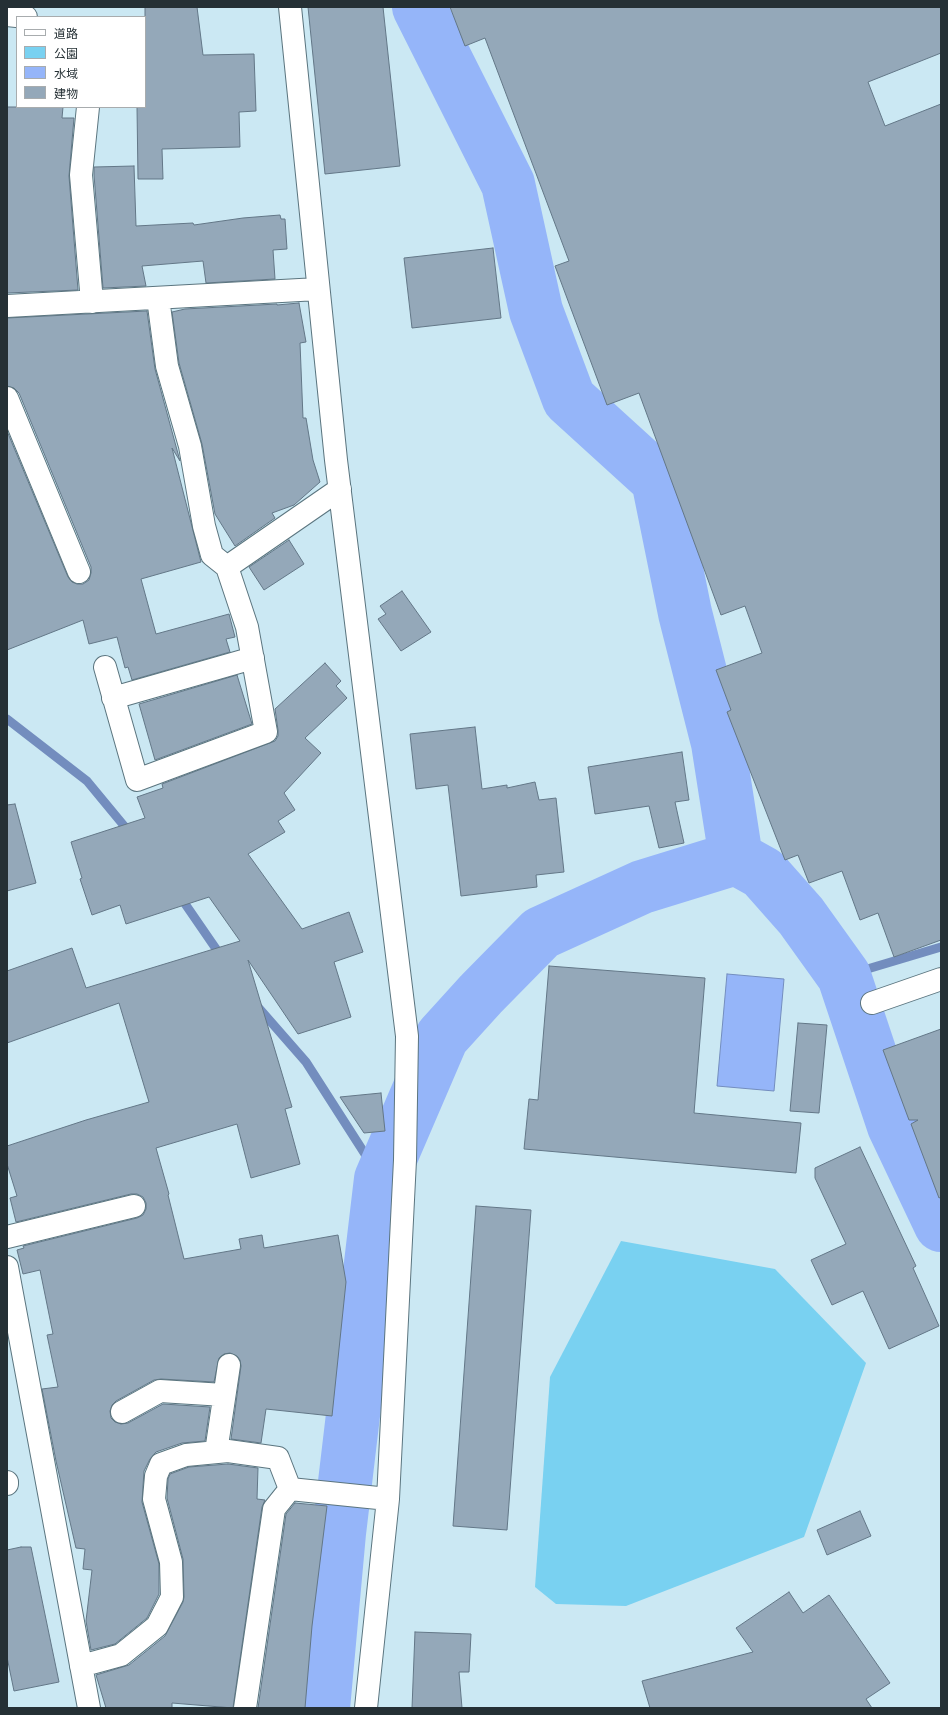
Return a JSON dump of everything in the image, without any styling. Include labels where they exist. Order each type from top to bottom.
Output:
[{"type":"street","points":[[290,7],[318,289],[340,489],[406,1036],[405,1160],[388,1498],[366,1708]]},
{"type":"street","points":[[88,108],[81,175],[92,302]]},
{"type":"street","points":[[7,306],[318,289]]},
{"type":"street","points":[[104,667],[137,780],[266,732],[247,628],[227,567],[212,555],[204,526],[190,446],[167,366],[158,298]]},
{"type":"street","points":[[7,398],[80,572]]},
{"type":"street","points":[[227,567],[340,489]]},
{"type":"street","points":[[114,698],[253,658]]},
{"type":"street","points":[[872,1003],[941,979]]},
{"type":"street","points":[[7,1237],[134,1206]]},
{"type":"street","points":[[7,1268],[89,1708]]},
{"type":"street","points":[[216,1452],[229,1365]]},
{"type":"street","points":[[122,1412],[160,1391],[224,1395]]},
{"type":"street","points":[[81,1666],[121,1655],[157,1626],[172,1597],[171,1562],[154,1499],[156,1476],[161,1464],[186,1455],[228,1451],[278,1458],[290,1489]]},
{"type":"street","points":[[290,1489],[388,1498]]},
{"type":"street","points":[[245,1708],[274,1510],[290,1489]]},
{"type":"green space","points":[[621,1241],[775,1269],[866,1363],[804,1537],[626,1606],[556,1604],[535,1587],[550,1377]]},
{"type":"water","points":[[727,974],[784,979],[774,1091],[717,1086]]},
{"type":"building","points":[[145,7],[197,7],[203,55],[254,54],[256,111],[239,112],[240,147],[162,149],[163,179],[138,179],[137,108],[146,108]]},
{"type":"building","points":[[308,7],[383,7],[400,166],[325,174]]},
{"type":"building","points":[[450,7],[941,7],[941,53],[868,82],[885,126],[941,104],[941,940],[894,957],[878,913],[860,920],[842,871],[809,883],[798,855],[785,860],[727,712],[731,710],[716,670],[762,653],[745,606],[721,615],[639,393],[607,405],[555,266],[569,261],[485,38],[465,46]]},
{"type":"building","points":[[7,107],[63,108],[62,118],[74,118],[69,176],[78,290],[7,293]]},
{"type":"building","points":[[134,166],[136,226],[193,223],[194,225],[243,218],[280,215],[281,219],[285,219],[287,249],[273,250],[275,279],[206,283],[203,261],[142,266],[146,286],[103,288],[94,167]]},
{"type":"building","points":[[493,248],[501,318],[412,328],[404,258]]},
{"type":"building","points":[[299,303],[306,342],[300,343],[303,418],[306,418],[313,460],[320,482],[294,505],[272,513],[275,518],[235,546],[215,514],[202,444],[179,363],[172,312],[185,309]]},
{"type":"building","points":[[147,311],[155,369],[180,461],[172,448],[201,562],[141,579],[156,634],[229,614],[235,637],[226,639],[230,652],[132,680],[128,667],[125,668],[117,637],[89,644],[83,620],[7,650],[7,431],[68,577],[72,582],[83,584],[89,580],[91,567],[19,393],[14,388],[7,386],[7,318]]},
{"type":"building","points":[[289,540],[304,564],[264,590],[249,567]]},
{"type":"building","points":[[402,591],[431,632],[401,651],[378,619],[386,614],[380,606]]},
{"type":"building","points":[[325,663],[341,681],[336,686],[347,698],[305,738],[321,753],[284,793],[295,810],[278,821],[285,832],[248,854],[302,929],[349,912],[363,952],[334,962],[351,1017],[298,1034],[248,960],[292,1107],[285,1109],[300,1164],[251,1178],[237,1124],[156,1148],[169,1194],[184,1259],[241,1249],[239,1239],[262,1235],[264,1248],[338,1235],[346,1282],[332,1416],[266,1409],[261,1443],[231,1439],[241,1366],[240,1360],[237,1356],[230,1353],[224,1354],[219,1358],[214,1382],[161,1379],[154,1380],[116,1401],[112,1405],[110,1411],[111,1418],[115,1422],[121,1424],[128,1423],[163,1404],[210,1407],[205,1441],[182,1443],[156,1452],[150,1459],[144,1471],[142,1502],[159,1564],[159,1594],[147,1618],[115,1644],[91,1650],[86,1621],[92,1570],[83,1569],[85,1549],[76,1548],[56,1461],[42,1389],[58,1387],[47,1335],[53,1334],[40,1270],[23,1274],[17,1250],[24,1248],[23,1246],[137,1218],[143,1215],[146,1209],[146,1203],[143,1197],[137,1194],[131,1194],[16,1222],[10,1198],[17,1196],[7,1164],[7,1146],[86,1120],[149,1102],[119,1003],[7,1043],[7,971],[72,948],[86,988],[240,941],[209,897],[126,924],[120,905],[92,915],[80,879],[82,878],[71,842],[145,818],[137,797],[163,788],[162,784],[275,741],[278,736],[278,730],[275,709]]},
{"type":"building","points":[[237,675],[252,724],[155,760],[139,704]]},
{"type":"building","points":[[475,727],[482,789],[507,785],[507,788],[535,782],[539,800],[556,798],[564,872],[536,875],[537,887],[461,896],[448,785],[416,789],[410,734]]},
{"type":"building","points":[[682,752],[689,800],[675,802],[684,843],[659,848],[649,806],[595,814],[588,767]]},
{"type":"building","points":[[15,804],[36,883],[7,891],[7,805]]},
{"type":"building","points":[[549,966],[705,978],[694,1113],[801,1123],[796,1173],[524,1149],[529,1099],[538,1100]]},
{"type":"building","points":[[798,1023],[827,1025],[819,1113],[790,1111]]},
{"type":"building","points":[[941,1029],[941,1197],[939,1198],[911,1124],[918,1120],[909,1120],[883,1050]]},
{"type":"building","points":[[381,1093],[385,1131],[364,1133],[340,1097]]},
{"type":"building","points":[[860,1147],[916,1266],[913,1268],[939,1326],[889,1349],[863,1291],[832,1305],[811,1260],[846,1244],[815,1178],[815,1168]]},
{"type":"building","points":[[476,1206],[531,1210],[507,1530],[453,1526]]},
{"type":"building","points":[[228,1464],[258,1468],[257,1499],[265,1500],[262,1507],[233,1708],[172,1703],[172,1708],[106,1708],[96,1675],[129,1665],[165,1636],[183,1602],[183,1559],[167,1498],[168,1479],[170,1474],[189,1467]]},
{"type":"building","points":[[295,1503],[327,1506],[312,1626],[305,1708],[258,1708],[286,1514]]},
{"type":"building","points":[[860,1511],[871,1536],[827,1555],[817,1530]]},
{"type":"building","points":[[21,1547],[31,1547],[59,1682],[14,1691],[7,1657],[7,1550]]},
{"type":"building","points":[[789,1592],[803,1613],[829,1595],[890,1683],[866,1699],[872,1708],[650,1708],[642,1681],[753,1652],[736,1628]]},
{"type":"building","points":[[415,1632],[471,1634],[469,1672],[459,1672],[462,1708],[412,1708]]},
{"type":"waterway","points":[[419,7],[508,184],[536,311],[569,399],[658,480],[685,613],[718,743],[736,858],[763,873],[801,916],[844,976],[894,1126],[941,1225]]},
{"type":"waterway","points":[[7,719],[87,781],[130,833]]},
{"type":"waterway","points":[[323,1708],[339,1533],[381,1179],[442,1037],[481,994],[541,933],[642,887],[736,858]]},
{"type":"waterway","points":[[179,895],[223,959]]},
{"type":"waterway","points":[[844,976],[941,947]]},
{"type":"waterway","points":[[257,1006],[306,1062],[381,1179]]}]
